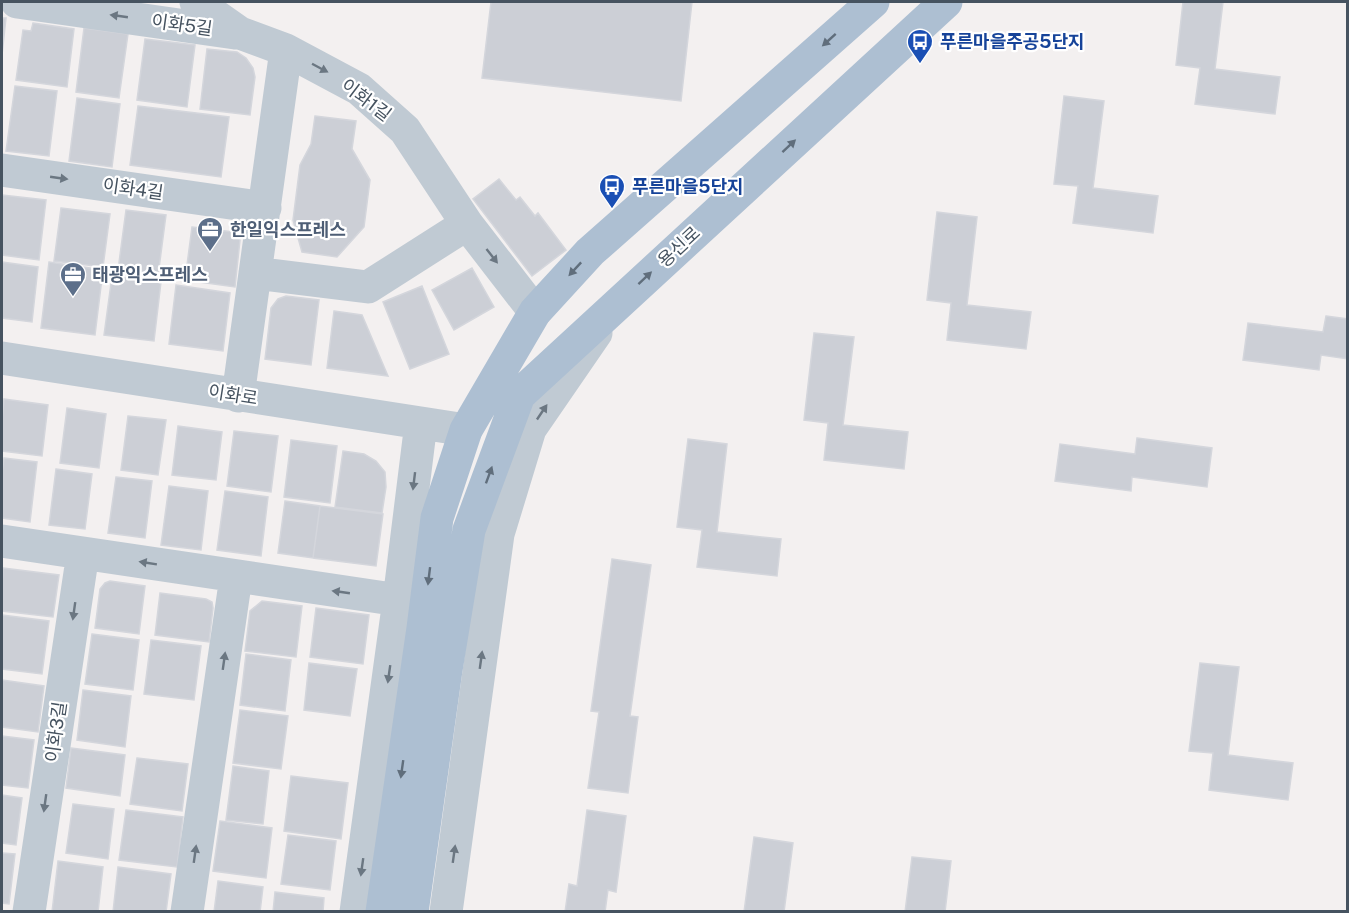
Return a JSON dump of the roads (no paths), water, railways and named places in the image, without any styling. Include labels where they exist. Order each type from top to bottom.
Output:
[{"type":"main road","points":[[382,912],[437,518],[466,430],[535,312],[590,252],[873,2]]},
{"type":"main road","name":"용신로","points":[[412,912],[446,670],[469,530],[519,395],[946,2]]},
{"type":"street","name":"이화5길","points":[[17,2],[240,33]]},
{"type":"street","name":"이화1길","points":[[196,2],[240,33],[286,50],[358,89],[405,130],[467,224],[535,312]]},
{"type":"street","points":[[238,396],[286,50]]},
{"type":"street","name":"이화4길","points":[[2,170],[265,208]]},
{"type":"street","points":[[255,273],[368,287],[467,224]]},
{"type":"street","points":[[446,912],[498,534],[530,429],[613,308]]},
{"type":"street","name":"이화로","points":[[2,358],[466,430]]},
{"type":"street","points":[[356,912],[421,423]]},
{"type":"street","points":[[2,541],[399,600]]},
{"type":"street","name":"이화3길","points":[[29,912],[83,553]]},
{"type":"street","points":[[187,912],[236,576]]},
{"type":"place","name":"푸른마을주공5단지","points":[[920,65]]},
{"type":"place","name":"푸른마을5단지","points":[[612,210]]},
{"type":"place","name":"한일익스프레스","points":[[210,253]]},
{"type":"place","name":"태광익스프레스","points":[[73,298]]}]
